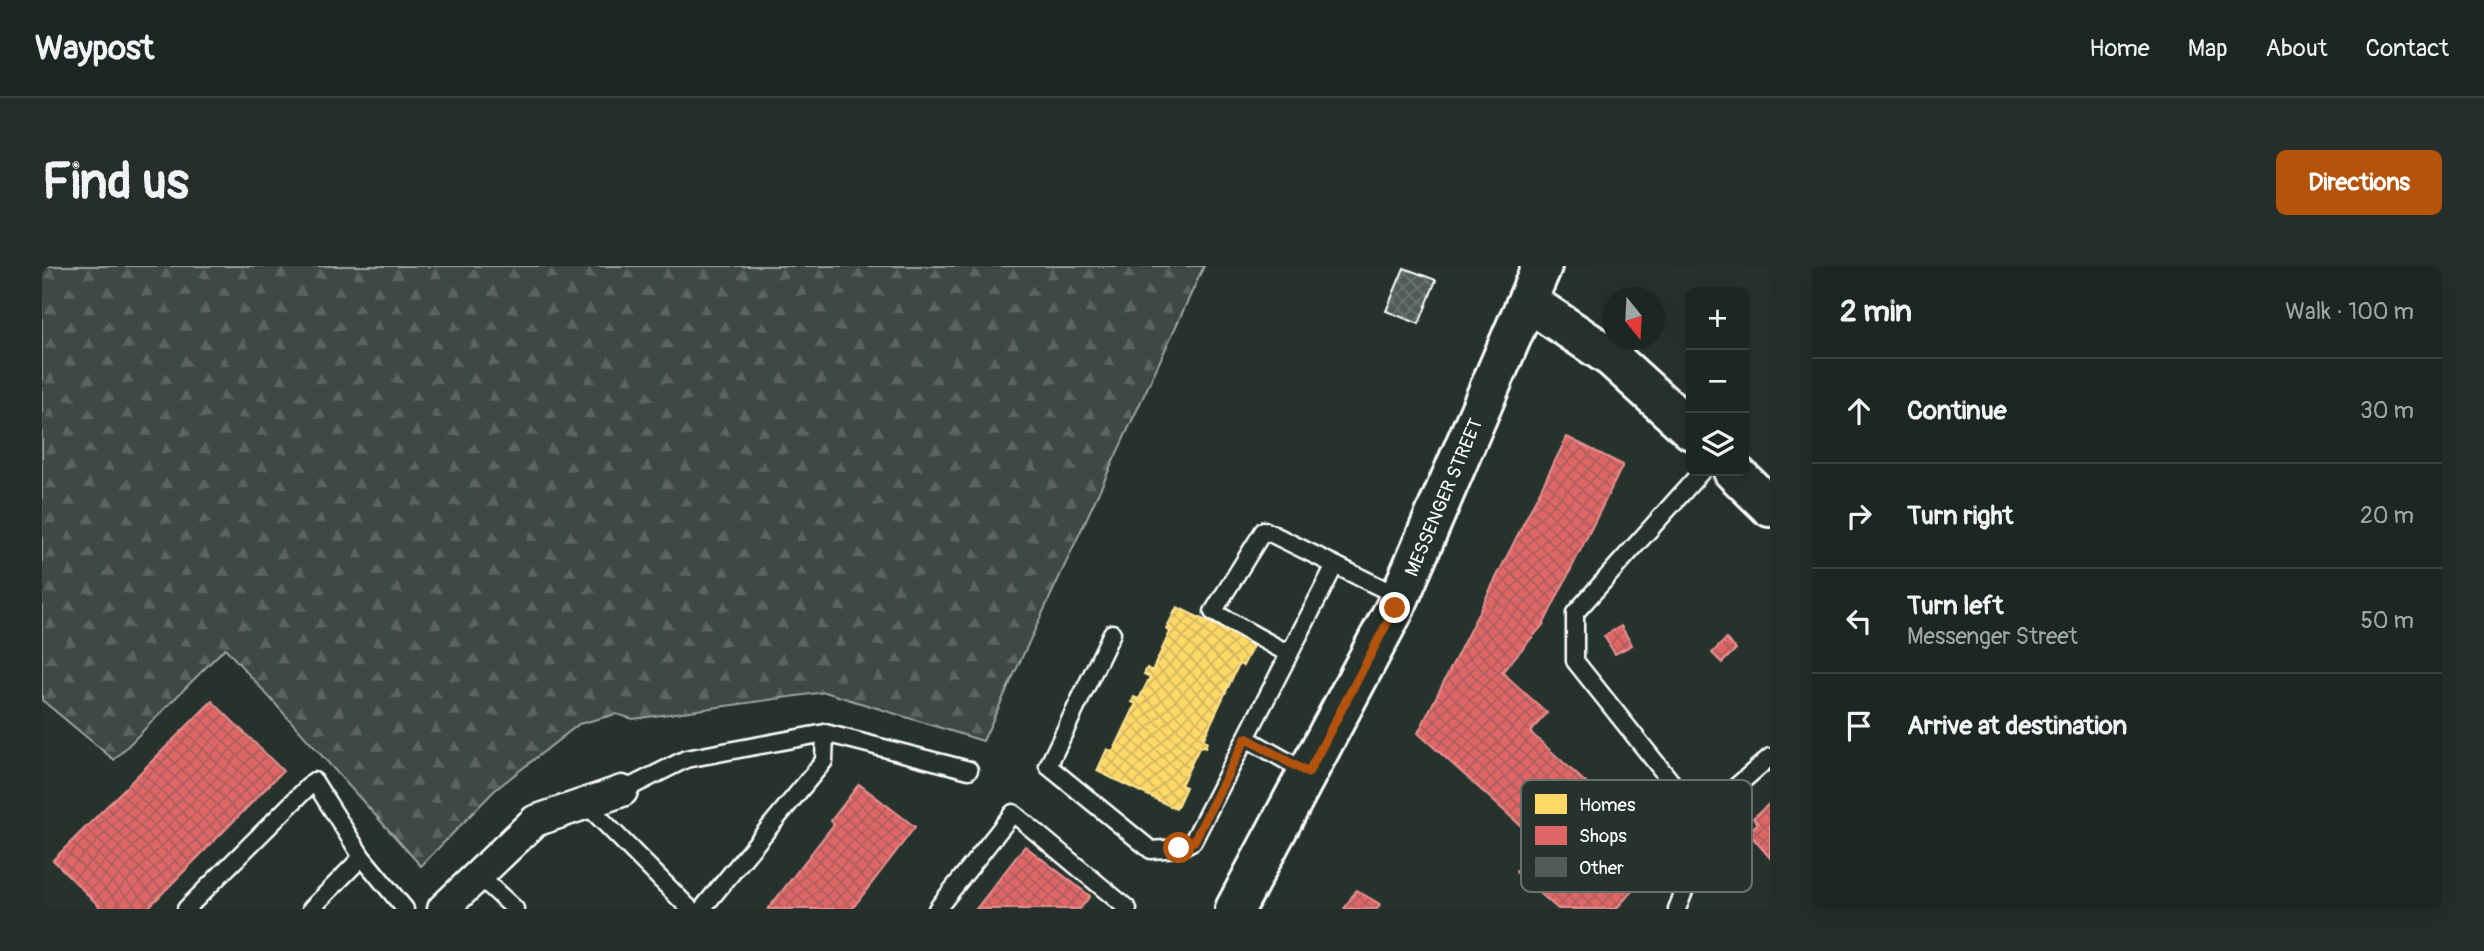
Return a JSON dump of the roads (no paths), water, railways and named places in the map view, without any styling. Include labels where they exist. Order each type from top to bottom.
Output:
[{"type":"main road","name":"MESSENGER STREET","points":[[1235,909],[1400,597],[1542,266]]},
{"type":"main road","points":[[1527,301],[1612,358],[1686,425]]},
{"type":"main road","points":[[1738,476],[1770,507]]},
{"type":"street","points":[[443,909],[534,821],[622,791]]},
{"type":"lane","points":[[1670,780],[1575,661],[1575,613],[1698,476]]},
{"type":"lane","points":[[1289,654],[1213,612],[1264,530],[1400,597]]},
{"type":"lane","points":[[1112,633],[1048,766],[1151,850],[1179,848],[1194,841],[1335,565]]},
{"type":"lane","points":[[702,909],[824,761],[825,733]]},
{"type":"lane","points":[[622,791],[685,759],[825,733],[969,771]]},
{"type":"lane","points":[[1246,738],[1308,773]]},
{"type":"lane","points":[[1744,780],[1770,757]]},
{"type":"lane","points":[[186,909],[314,781],[362,857],[405,909]]},
{"type":"lane","points":[[586,804],[690,909]]},
{"type":"lane","points":[[937,909],[1013,813],[1128,909]]},
{"type":"lane","points":[[311,909],[362,857]]},
{"type":"lane","points":[[478,875],[515,909]]},
{"type":"lane","points":[[1677,909],[1684,892]]}]
